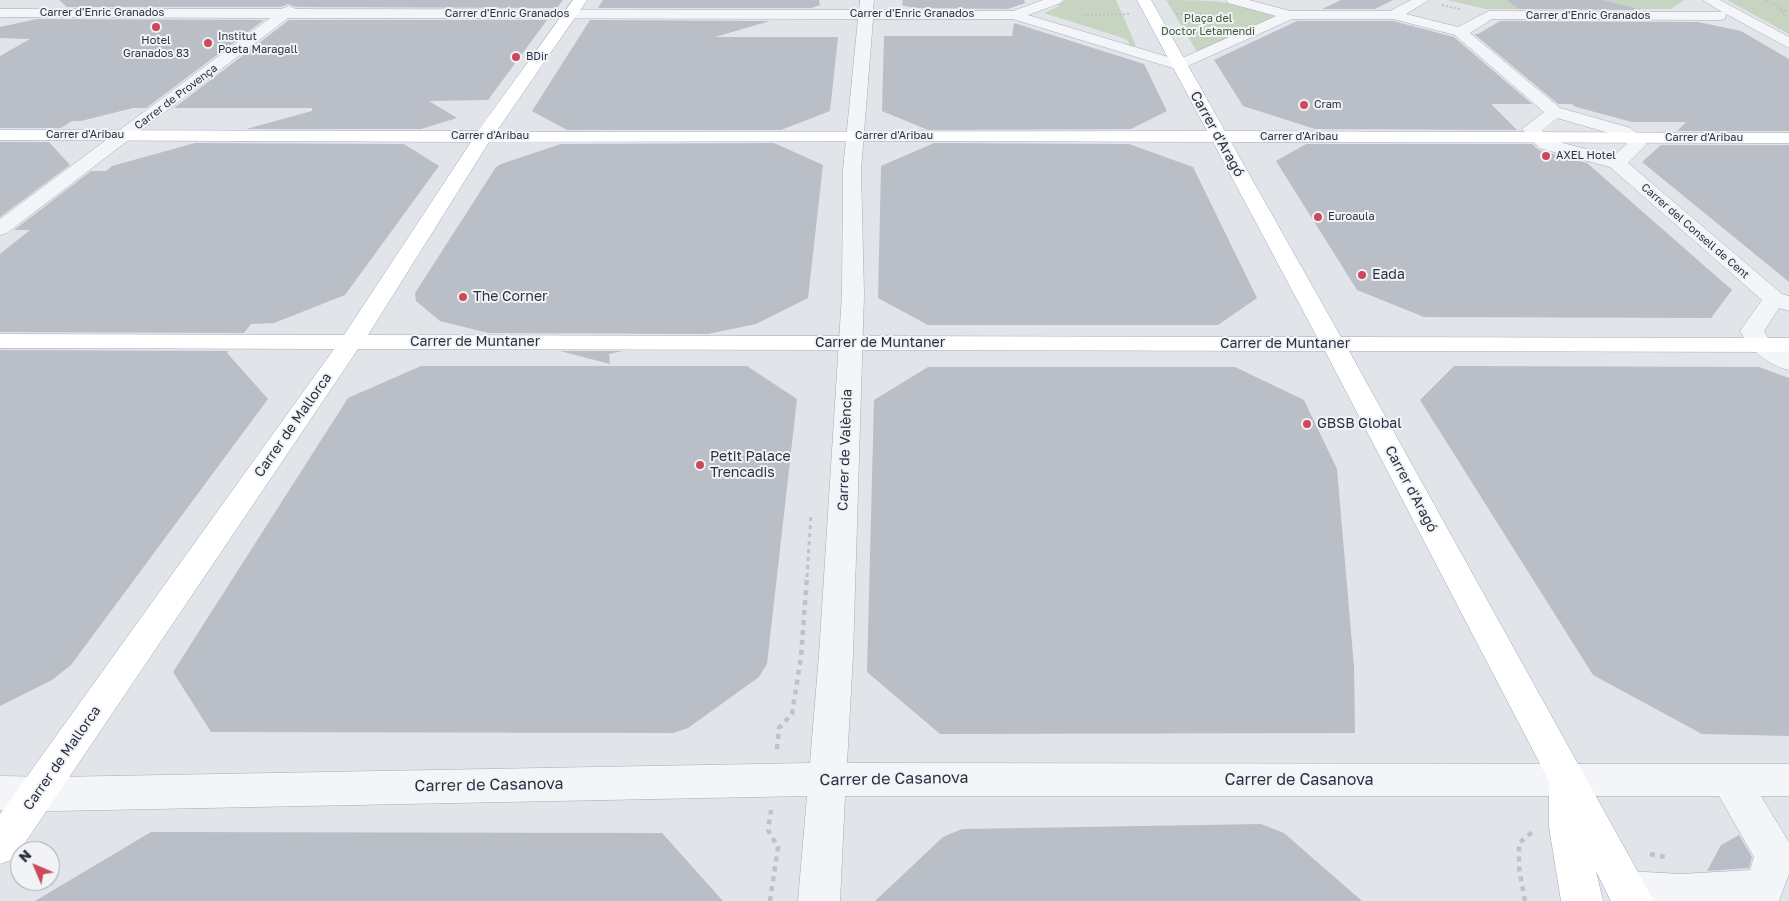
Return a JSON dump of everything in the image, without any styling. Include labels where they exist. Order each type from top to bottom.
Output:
[{"type":"main road","name":"Carrer d'Aragó","points":[[1144,0],[1333,344],[1630,896]]},
{"type":"main road","name":"Carrer de Mallorca","points":[[0,846],[351,342],[484,136],[575,7]]},
{"type":"main road","name":"Carrer d'Aribau","points":[[0,135],[1789,138]]},
{"type":"main road","name":"Carrer de Muntaner","points":[[0,342],[1333,344],[1759,334],[1789,345]]},
{"type":"main road","points":[[1567,780],[1565,812],[1570,852],[1582,901]]},
{"type":"street","points":[[0,12],[21,0]]},
{"type":"street","name":"Carrer de Provença","points":[[0,229],[303,0]]},
{"type":"street","points":[[1014,15],[1056,0]]},
{"type":"street","points":[[1233,0],[1290,15],[1393,15],[1460,32],[1554,112],[1625,132],[1633,138],[1638,144],[1616,163]]},
{"type":"street","points":[[1393,15],[1422,0]]},
{"type":"street","points":[[1710,0],[1789,43]]},
{"type":"street","name":"Carrer d'Enric Granados","points":[[0,12],[285,13],[575,7],[867,7],[1014,15]]},
{"type":"street","name":"Carrer de València","points":[[819,901],[836,655],[853,294],[852,170],[856,108],[867,7]]},
{"type":"street","points":[[1014,15],[1179,65],[1290,15]]},
{"type":"street","name":"Carrer d'Enric Granados","points":[[1460,32],[1488,16],[1720,16]]},
{"type":"street","points":[[1538,138],[1531,129],[1549,118],[1554,112]]},
{"type":"street","name":"Carrer del Consell de Cent","points":[[1538,138],[1545,144],[1616,163],[1781,301],[1759,334]]},
{"type":"street","points":[[1759,334],[1789,363]]},
{"type":"street","name":"Carrer de Casanova","points":[[0,793],[38,794],[828,780],[1789,780]]},
{"type":"street","points":[[1630,896],[1764,888],[1775,855],[1730,780]]},
{"type":"path","points":[[1766,0],[1780,7],[1785,16]]},
{"type":"path","points":[[1439,4],[1467,12]]},
{"type":"path","points":[[1780,10],[1789,10]]},
{"type":"path","points":[[779,728],[792,714],[801,657],[811,512]]},
{"type":"path","points":[[768,830],[778,847],[770,901]]},
{"type":"path","points":[[1525,901],[1519,868],[1519,843],[1536,830]]},
{"type":"path","points":[[1650,854],[1666,856]]},
{"type":"green space","name":"Plaça del Doctor Letamendi","points":[[1066,0],[1116,0],[1136,46],[1130,46],[1128,41],[1123,38],[1044,13],[1060,6],[1055,4]]},
{"type":"green space","name":"Plaça del Doctor Letamendi","points":[[1166,0],[1225,2],[1256,8],[1277,19],[1199,55]]},
{"type":"green space","points":[[1447,0],[1507,0],[1511,3],[1606,3],[1602,0],[1684,0],[1671,9],[1486,9]]},
{"type":"green space","points":[[1727,0],[1789,0],[1789,34]]},
{"type":"building","points":[[59,0],[563,0],[557,8],[296,7],[288,4],[281,7],[67,7]]},
{"type":"building","points":[[603,0],[819,0],[820,5],[811,8],[598,8]]},
{"type":"building","points":[[903,0],[1024,0],[1025,3],[1008,9],[913,8],[902,5]]},
{"type":"building","points":[[1341,0],[1393,0],[1375,9],[1322,9]]},
{"type":"building","points":[[1507,0],[1602,0],[1642,10],[1519,9]]},
{"type":"building","points":[[37,19],[264,20],[146,108],[133,108],[81,121],[72,121],[61,128],[0,128],[0,56],[30,39],[0,38],[0,27]]},
{"type":"building","points":[[289,20],[547,20],[488,100],[429,101],[457,118],[421,129],[246,129],[312,111],[312,108],[174,108]]},
{"type":"building","points":[[590,20],[770,21],[715,37],[838,37],[830,111],[781,130],[567,130],[532,111]]},
{"type":"building","points":[[1297,21],[1393,21],[1454,37],[1532,104],[1491,104],[1517,130],[1315,129],[1243,106],[1214,60]]},
{"type":"building","points":[[1500,21],[1698,22],[1741,31],[1789,59],[1789,131],[1677,131],[1686,122],[1632,122],[1576,107],[1572,104],[1558,104],[1474,34],[1478,34]]},
{"type":"building","points":[[1014,23],[1144,64],[1167,111],[1131,129],[928,130],[882,111],[884,36],[1012,36]]},
{"type":"building","points":[[0,142],[49,142],[70,165],[0,217]]},
{"type":"building","points":[[195,143],[404,144],[439,166],[345,295],[274,323],[251,324],[244,333],[0,332],[0,254],[30,230],[14,230],[91,171],[106,171],[112,166]]},
{"type":"building","points":[[774,143],[823,165],[808,298],[756,324],[708,334],[488,333],[440,321],[416,301],[415,293],[496,167],[501,164],[561,144]]},
{"type":"building","points":[[934,143],[1129,144],[1193,167],[1257,298],[1218,325],[928,325],[878,298],[881,166]]},
{"type":"building","points":[[1306,144],[1532,144],[1539,150],[1587,163],[1732,290],[1711,318],[1424,317],[1357,290],[1276,161]]},
{"type":"building","points":[[1661,145],[1789,145],[1789,282],[1642,162]]},
{"type":"building","points":[[0,350],[229,351],[227,353],[268,399],[71,665],[52,680],[0,706]]},
{"type":"building","points":[[560,351],[623,351],[609,354],[610,364]]},
{"type":"building","points":[[421,366],[747,366],[797,399],[767,664],[759,677],[688,728],[673,733],[211,732],[173,672],[348,398]]},
{"type":"building","points":[[1454,366],[1759,367],[1789,378],[1789,736],[1702,734],[1593,675],[1420,400]]},
{"type":"building","points":[[928,367],[1235,367],[1304,400],[1337,469],[1354,667],[1355,733],[940,734],[867,672],[874,400]]},
{"type":"building","points":[[1261,824],[1284,833],[1362,901],[875,901],[943,837],[962,829]]},
{"type":"building","points":[[151,832],[662,833],[723,901],[35,901],[52,891],[60,891],[60,886]]},
{"type":"building","points":[[1739,835],[1752,857],[1749,868],[1707,871],[1721,845]]},
{"type":"place","name":"Hotel Granados 83","points":[[156,27]]},
{"type":"place","name":"Institut Poeta Maragall","points":[[208,43]]},
{"type":"place","name":"BDir","points":[[516,57]]},
{"type":"place","name":"Cram","points":[[1304,105]]},
{"type":"place","name":"AXEL Hotel","points":[[1546,156]]},
{"type":"place","name":"Euroaula","points":[[1318,217]]},
{"type":"place","name":"Eada","points":[[1362,275]]},
{"type":"place","name":"The Corner","points":[[463,297]]},
{"type":"place","name":"GBSB Global","points":[[1307,424]]},
{"type":"place","name":"Petit Palace Trencadis","points":[[700,465]]}]
